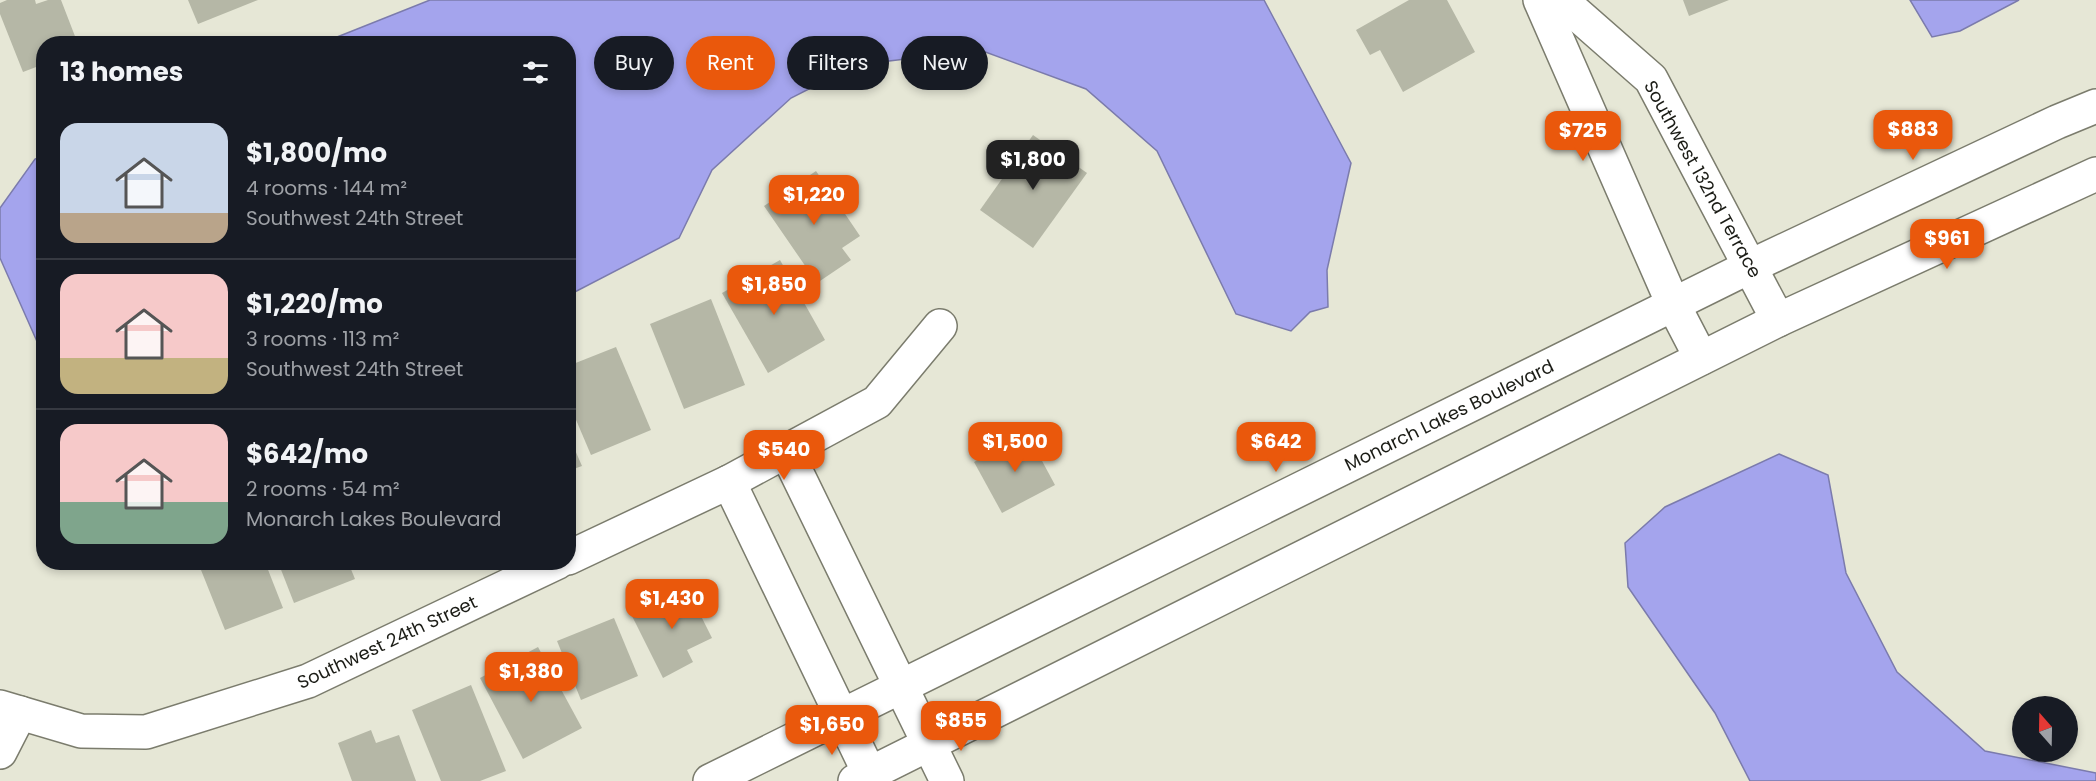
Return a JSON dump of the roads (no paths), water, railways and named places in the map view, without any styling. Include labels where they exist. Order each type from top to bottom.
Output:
[{"type":"street","points":[[1540,0],[1673,304],[1701,358]]},
{"type":"street","name":"Southwest 132nd Terrace","points":[[1561,0],[1651,79],[1778,320]]},
{"type":"street","name":"Monarch Lakes Boulevard","points":[[710,781],[1751,266],[2056,122],[2096,106]]},
{"type":"street","points":[[729,482],[842,715],[866,779],[1778,320],[2096,174]]},
{"type":"street","points":[[576,554],[729,482],[877,402],[940,326]]},
{"type":"street","points":[[786,451],[947,781]]},
{"type":"street","name":"Southwest 24th Street","points":[[7,710],[81,731],[146,732],[308,681],[541,570]]},
{"type":"street","points":[[0,752],[7,710]]},
{"type":"water","points":[[430,0],[1264,0],[1351,163],[1327,270],[1328,307],[1310,312],[1291,331],[1236,314],[1157,151],[1086,89],[988,53],[988,36],[901,36],[901,60],[889,61],[889,36],[787,36],[787,90],[807,90],[791,98],[712,170],[679,238],[576,291],[576,36],[340,36]]},
{"type":"water","points":[[1910,0],[2019,0],[1960,31],[1932,37]]},
{"type":"water","points":[[35,159],[36,339],[0,258],[0,208]]},
{"type":"water","points":[[1779,454],[1828,475],[1846,573],[1897,672],[1985,751],[2012,756],[2012,762],[2040,762],[2096,773],[2096,781],[1750,781],[1715,713],[1628,587],[1625,543],[1665,507]]}]
